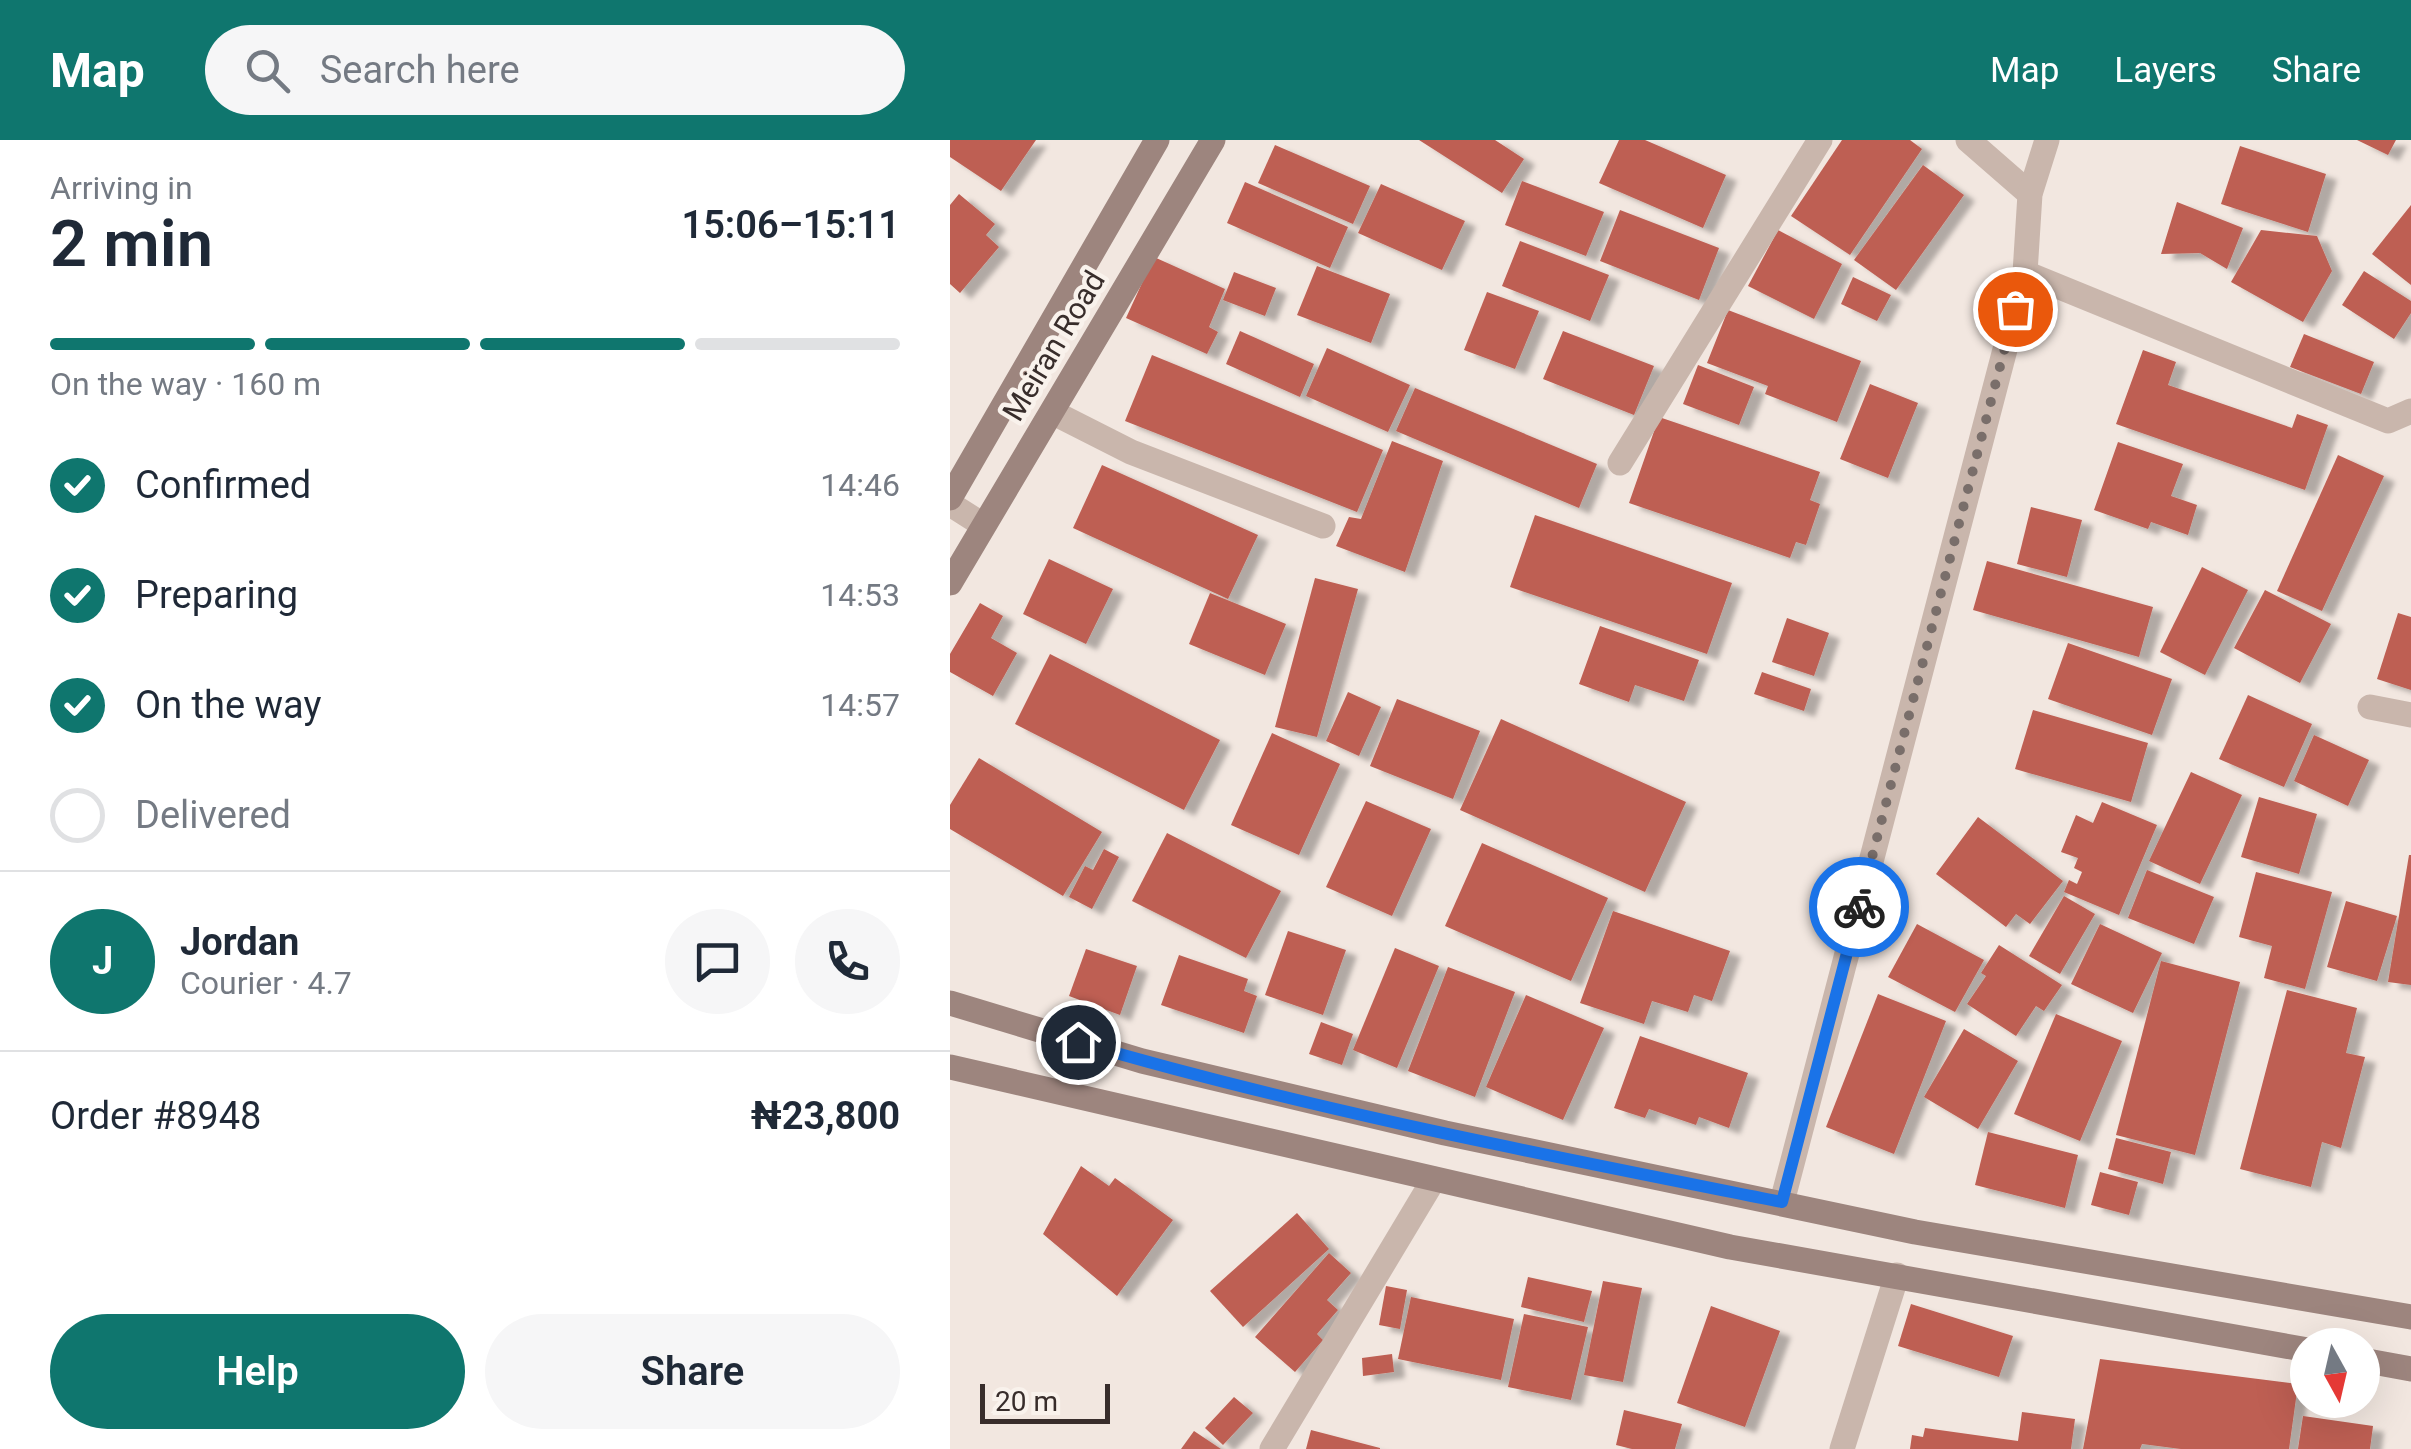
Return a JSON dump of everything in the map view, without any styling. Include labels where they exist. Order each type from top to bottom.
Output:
[{"type":"street","name":"Meiran Road","points":[[950,501],[1157,140]]},
{"type":"street","name":"Meiran Road","points":[[950,583],[1212,140]]},
{"type":"street","points":[[1620,462],[1820,140]]},
{"type":"street","points":[[1968,140],[2030,194]]},
{"type":"street","points":[[1782,1202],[2024,273],[2030,194],[2047,140]]},
{"type":"street","points":[[2024,273],[2388,421],[2411,410]]},
{"type":"street","points":[[1054,413],[1131,452],[1324,526]]},
{"type":"street","points":[[950,501],[983,525]]},
{"type":"street","points":[[2370,707],[2411,715]]},
{"type":"street","points":[[950,1003],[1142,1060],[1426,1129],[1916,1232],[2411,1317]]},
{"type":"street","points":[[950,1067],[1730,1247],[2290,1347]]},
{"type":"street","points":[[1272,1449],[1434,1180]]},
{"type":"street","points":[[1842,1449],[1898,1275]]},
{"type":"street","points":[[2380,1363],[2411,1369]]},
{"type":"building","points":[[950,140],[1036,140],[1001,191],[950,157]]},
{"type":"building","points":[[1419,140],[1495,140],[1524,159],[1502,193]]},
{"type":"building","points":[[1619,140],[1645,140],[1726,175],[1703,228],[1599,183]]},
{"type":"building","points":[[1842,140],[1910,140],[1922,149],[1850,255],[1791,216]]},
{"type":"building","points":[[2357,140],[2396,140],[2388,155]]},
{"type":"building","points":[[1275,145],[1370,186],[1353,224],[1258,183]]},
{"type":"building","points":[[2240,146],[2326,174],[2308,232],[2221,204]]},
{"type":"building","points":[[1923,165],[1964,195],[1896,290],[1854,260]]},
{"type":"building","points":[[1522,181],[1604,212],[1586,256],[1505,225]]},
{"type":"building","points":[[1245,182],[1348,227],[1330,268],[1227,223]]},
{"type":"building","points":[[1381,184],[1465,221],[1442,270],[1358,233]]},
{"type":"building","points":[[959,194],[995,224],[986,235],[999,247],[960,293],[950,284],[950,205]]},
{"type":"building","points":[[2177,202],[2243,228],[2227,269],[2200,253],[2161,254]]},
{"type":"building","points":[[2411,205],[2411,285],[2372,254]]},
{"type":"building","points":[[1620,210],[1719,248],[1699,300],[1600,261]]},
{"type":"building","points":[[1778,230],[1842,264],[1814,319],[1748,286]]},
{"type":"building","points":[[2261,230],[2317,236],[2332,271],[2303,322],[2231,282]]},
{"type":"building","points":[[1520,241],[1609,275],[1590,321],[1502,286]]},
{"type":"building","points":[[1154,257],[1225,289],[1209,327],[1218,332],[1207,354],[1126,318]]},
{"type":"building","points":[[1317,266],[1390,294],[1371,343],[1297,315]]},
{"type":"building","points":[[2364,271],[2411,301],[2411,313],[2394,339],[2342,305]]},
{"type":"building","points":[[1234,272],[1276,288],[1265,316],[1223,300]]},
{"type":"building","points":[[1853,277],[1891,295],[1877,321],[1841,304]]},
{"type":"building","points":[[1487,292],[1539,311],[1515,369],[1464,350]]},
{"type":"building","points":[[1728,310],[1861,361],[1837,422],[1765,394],[1768,386],[1707,363]]},
{"type":"building","points":[[1240,331],[1314,364],[1300,397],[1226,364]]},
{"type":"building","points":[[1563,331],[1654,366],[1634,415],[1543,379]]},
{"type":"building","points":[[2304,334],[2374,362],[2361,394],[2290,367]]},
{"type":"building","points":[[1327,348],[1410,385],[1388,432],[1306,396]]},
{"type":"building","points":[[2143,350],[2176,362],[2168,385],[2292,428],[2297,414],[2328,425],[2305,490],[2116,424]]},
{"type":"building","points":[[1152,355],[1383,450],[1357,512],[1125,421]]},
{"type":"building","points":[[1698,365],[1754,387],[1739,425],[1683,404]]},
{"type":"building","points":[[1870,384],[1918,403],[1888,478],[1840,459]]},
{"type":"building","points":[[1415,388],[1597,464],[1579,508],[1396,431]]},
{"type":"building","points":[[1659,417],[1820,472],[1810,500],[1820,504],[1806,545],[1796,542],[1790,558],[1629,503]]},
{"type":"building","points":[[1392,441],[1443,461],[1405,572],[1336,546],[1349,517],[1361,519]]},
{"type":"building","points":[[2118,442],[2183,464],[2171,496],[2197,505],[2188,535],[2151,522],[2148,529],[2094,510]]},
{"type":"building","points":[[2338,455],[2384,476],[2322,611],[2277,591]]},
{"type":"building","points":[[1102,465],[1258,535],[1228,599],[1073,528]]},
{"type":"building","points":[[2031,507],[2082,520],[2067,577],[2017,564]]},
{"type":"building","points":[[1535,515],[1732,583],[1707,654],[1510,587]]},
{"type":"building","points":[[1049,559],[1113,589],[1086,644],[1023,614]]},
{"type":"building","points":[[1987,561],[2153,607],[2139,657],[1973,610]]},
{"type":"building","points":[[2202,567],[2248,590],[2205,675],[2160,652]]},
{"type":"building","points":[[1315,578],[1358,589],[1317,737],[1275,727]]},
{"type":"building","points":[[2265,590],[2331,624],[2300,683],[2234,648]]},
{"type":"building","points":[[1210,593],[1286,624],[1265,675],[1189,644]]},
{"type":"building","points":[[980,603],[1003,616],[991,638],[1017,653],[993,696],[950,672],[950,654]]},
{"type":"building","points":[[2398,613],[2411,617],[2411,690],[2377,679]]},
{"type":"building","points":[[1787,618],[1829,633],[1814,676],[1772,662]]},
{"type":"building","points":[[1600,626],[1699,660],[1684,701],[1635,685],[1629,702],[1579,684]]},
{"type":"building","points":[[2068,643],[2172,679],[2152,735],[2048,699]]},
{"type":"building","points":[[1050,654],[1220,740],[1184,810],[1015,724]]},
{"type":"building","points":[[1762,672],[1811,689],[1804,711],[1754,694]]},
{"type":"building","points":[[1348,692],[1381,707],[1359,756],[1326,741]]},
{"type":"building","points":[[2248,695],[2312,724],[2284,787],[2219,759]]},
{"type":"building","points":[[1397,699],[1480,731],[1453,799],[1370,766]]},
{"type":"building","points":[[2033,710],[2148,743],[2131,802],[2015,769]]},
{"type":"building","points":[[1501,719],[1686,802],[1645,892],[1460,810]]},
{"type":"building","points":[[1272,733],[1340,764],[1299,855],[1231,825]]},
{"type":"building","points":[[2314,735],[2369,760],[2348,806],[2294,781]]},
{"type":"building","points":[[979,758],[1102,832],[1063,896],[950,829],[950,805]]},
{"type":"building","points":[[2191,772],[2242,795],[2200,884],[2149,861]]},
{"type":"building","points":[[2259,797],[2317,814],[2299,874],[2241,857]]},
{"type":"building","points":[[1366,801],[1431,829],[1392,916],[1326,887]]},
{"type":"building","points":[[2102,802],[2157,825],[2119,915],[2064,892],[2069,880],[2077,884],[2082,872],[2074,868],[2078,858],[2061,852],[2076,815],[2093,823]]},
{"type":"building","points":[[1978,817],[2063,881],[2030,924],[2016,914],[2006,927],[1936,874]]},
{"type":"building","points":[[1167,833],[1281,891],[1246,958],[1132,901]]},
{"type":"building","points":[[1482,843],[1608,898],[1571,981],[1445,926]]},
{"type":"building","points":[[1104,849],[1119,857],[1092,909],[1069,897],[1085,866],[1093,870]]},
{"type":"building","points":[[2411,855],[2411,985],[2388,982]]},
{"type":"building","points":[[2147,870],[2214,897],[2194,944],[2128,918]]},
{"type":"building","points":[[2256,872],[2332,892],[2305,989],[2264,978],[2272,946],[2239,937]]},
{"type":"building","points":[[2064,896],[2095,914],[2060,974],[2029,956]]},
{"type":"building","points":[[2346,901],[2397,916],[2377,981],[2327,967]]},
{"type":"building","points":[[1613,911],[1730,951],[1712,1001],[1694,995],[1688,1012],[1652,1001],[1644,1024],[1580,1003]]},
{"type":"building","points":[[1917,924],[1984,960],[1955,1012],[1888,977]]},
{"type":"building","points":[[2100,924],[2162,953],[2133,1013],[2071,984]]},
{"type":"building","points":[[1288,931],[1346,950],[1323,1015],[1265,995]]},
{"type":"building","points":[[1999,945],[2062,985],[2044,1011],[2036,1006],[2016,1036],[1967,1004],[1986,976],[1981,973]]},
{"type":"building","points":[[1395,948],[1439,966],[1397,1068],[1353,1050]]},
{"type":"building","points":[[1086,949],[1137,966],[1120,1015],[1069,996]]},
{"type":"building","points":[[1179,955],[1248,979],[1244,991],[1257,996],[1244,1033],[1161,1005]]},
{"type":"building","points":[[2161,961],[2240,982],[2195,1155],[2116,1135]]},
{"type":"building","points":[[1448,967],[1515,992],[1475,1097],[1408,1071]]},
{"type":"building","points":[[2287,990],[2357,1008],[2346,1053],[2365,1057],[2341,1148],[2322,1142],[2311,1187],[2240,1169]]},
{"type":"building","points":[[1878,994],[1946,1021],[1894,1154],[1826,1127]]},
{"type":"building","points":[[1526,995],[1604,1028],[1563,1120],[1486,1087]]},
{"type":"building","points":[[2056,1014],[2122,1041],[2080,1141],[2014,1114]]},
{"type":"building","points":[[1321,1022],[1353,1034],[1342,1065],[1309,1054]]},
{"type":"building","points":[[1964,1029],[2018,1061],[1978,1129],[1924,1097]]},
{"type":"building","points":[[1640,1036],[1748,1073],[1729,1128],[1699,1117],[1696,1125],[1649,1109],[1645,1118],[1614,1108]]},
{"type":"building","points":[[1988,1132],[2078,1155],[2065,1208],[1975,1185]]},
{"type":"building","points":[[2116,1138],[2171,1152],[2163,1184],[2108,1169]]},
{"type":"building","points":[[1081,1166],[1109,1186],[1115,1178],[1173,1220],[1117,1296],[1043,1234]]},
{"type":"building","points":[[2100,1172],[2138,1182],[2129,1215],[2091,1205]]},
{"type":"building","points":[[1297,1213],[1329,1249],[1243,1327],[1210,1291]]},
{"type":"building","points":[[1329,1253],[1351,1273],[1327,1300],[1338,1310],[1317,1334],[1323,1340],[1295,1372],[1255,1337]]},
{"type":"building","points":[[1528,1277],[1592,1291],[1584,1322],[1521,1307]]},
{"type":"building","points":[[1603,1281],[1642,1288],[1623,1382],[1584,1375]]},
{"type":"building","points":[[1386,1286],[1407,1290],[1400,1329],[1379,1325]]},
{"type":"building","points":[[1411,1297],[1514,1319],[1501,1380],[1398,1359]]},
{"type":"building","points":[[1911,1304],[2013,1336],[1999,1377],[1898,1346]]},
{"type":"building","points":[[1711,1306],[1780,1331],[1745,1427],[1677,1403]]},
{"type":"building","points":[[1524,1314],[1588,1327],[1571,1400],[1508,1387]]},
{"type":"building","points":[[1392,1354],[1394,1372],[1363,1376],[1362,1358]]},
{"type":"building","points":[[2100,1359],[2290,1383],[2290,1418],[2293,1418],[2289,1449],[2181,1449],[2142,1444],[2140,1449],[2083,1449]]},
{"type":"building","points":[[1234,1397],[1253,1413],[1223,1445],[1205,1428]]},
{"type":"building","points":[[1624,1410],[1682,1424],[1675,1449],[1616,1445]]},
{"type":"building","points":[[2022,1412],[2075,1419],[2071,1449],[1910,1449],[1912,1435],[1923,1437],[1925,1428],[2018,1441]]},
{"type":"building","points":[[2303,1418],[2373,1426],[2370,1449],[2298,1449]]},
{"type":"building","points":[[1311,1430],[1380,1448],[1380,1449],[1306,1449]]},
{"type":"building","points":[[1194,1431],[1221,1449],[1181,1449]]},
{"type":"way so far","points":[[1859,907],[2015,309]]},
{"type":"route","points":[[1078,1042],[1445,1134],[1782,1202],[1859,907]]}]
